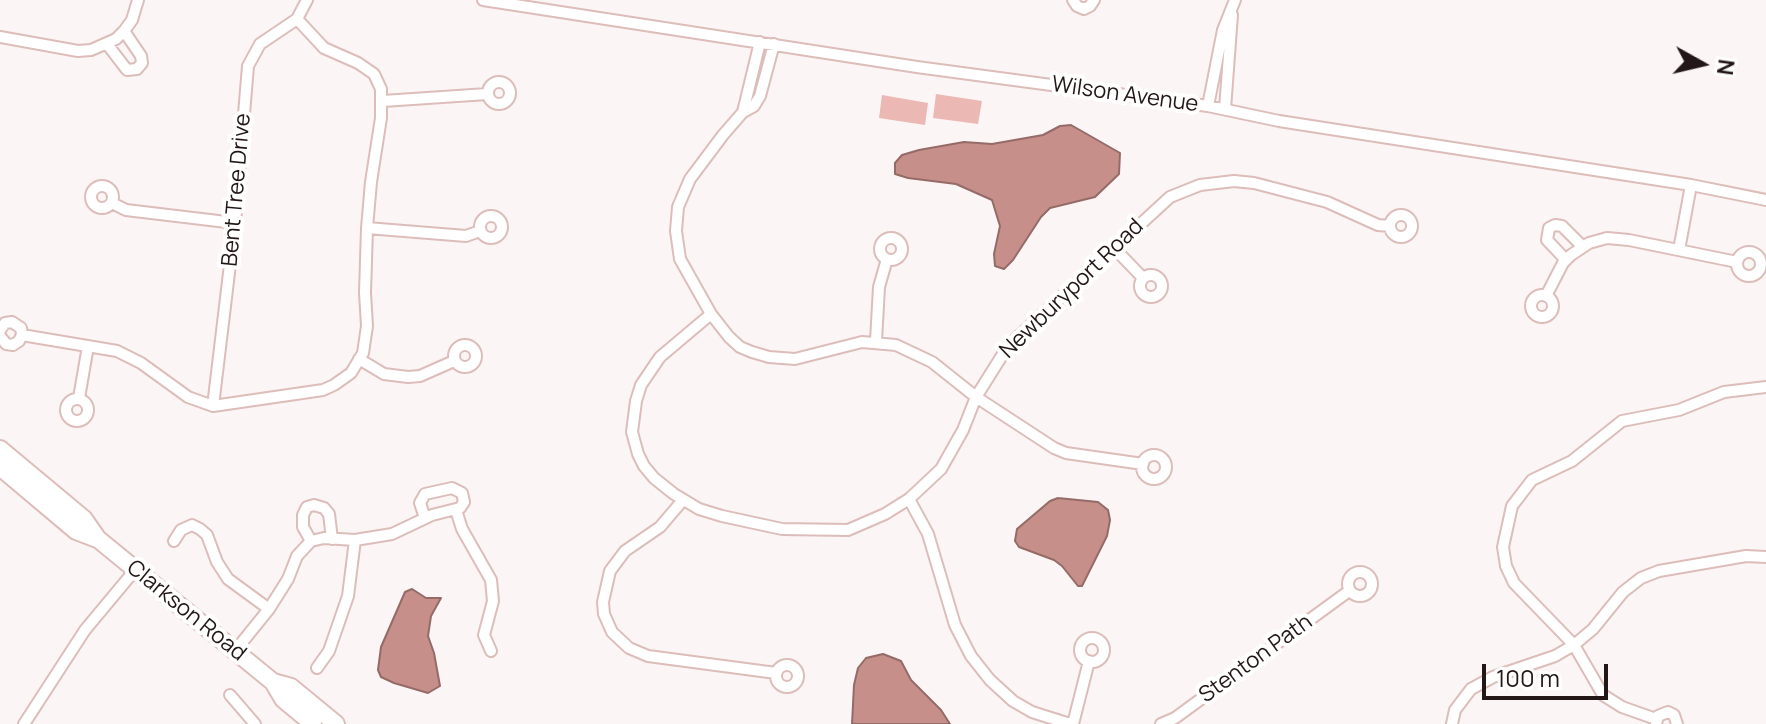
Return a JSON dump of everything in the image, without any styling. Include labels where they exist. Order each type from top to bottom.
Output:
[{"type":"main road","name":"Clarkson Road","points":[[0,449],[84,519],[98,539],[273,682],[283,699],[313,724]]},
{"type":"main road","name":"Clarkson Road","points":[[0,467],[76,531],[98,539]]},
{"type":"main road","name":"Clarkson Road","points":[[273,682],[291,687],[336,724]]},
{"type":"street","points":[[0,37],[78,51],[91,50],[107,44],[124,31],[132,20],[138,0]]},
{"type":"street","name":"Bent Tree Drive","points":[[213,406],[235,223],[248,66],[260,44],[297,19],[307,0]]},
{"type":"street","name":"Wilson Avenue","points":[[483,0],[1208,106],[1310,126],[1691,185],[1766,200]]},
{"type":"street","points":[[1073,0],[1084,9],[1094,0]]},
{"type":"street","points":[[1208,106],[1223,30],[1234,3]]},
{"type":"street","points":[[1225,109],[1234,3]]},
{"type":"street","points":[[22,335],[117,351],[188,397],[213,406],[323,390],[351,373],[365,345],[367,228],[383,101],[374,74],[324,48],[297,19]]},
{"type":"street","points":[[107,44],[127,70],[137,69],[142,63],[141,56],[124,31]]},
{"type":"street","points":[[743,112],[753,81],[760,42]]},
{"type":"street","points":[[774,44],[760,96],[754,106],[743,112],[690,179],[678,207],[676,231],[680,259],[711,314],[740,347],[769,357],[795,359],[862,342],[896,345],[940,368],[976,397],[1054,448],[1066,453],[1143,464]]},
{"type":"street","points":[[383,101],[487,94]]},
{"type":"street","name":"Newburyport Road","points":[[711,314],[652,366],[641,385],[633,416],[633,442],[644,466],[666,489],[699,509],[782,529],[848,530],[885,514],[909,499],[941,469],[963,430],[976,397],[1008,346],[1170,197],[1200,185],[1234,181],[1327,202],[1378,225],[1390,226]]},
{"type":"street","points":[[1679,250],[1691,185]]},
{"type":"street","points":[[112,203],[126,210],[235,223]]},
{"type":"street","points":[[1566,260],[1547,240],[1552,226],[1562,226],[1582,246]]},
{"type":"street","points":[[367,228],[466,236],[480,231]]},
{"type":"street","points":[[1546,296],[1566,260],[1582,246],[1613,238],[1737,262]]},
{"type":"street","points":[[1114,248],[1143,278]]},
{"type":"street","points":[[876,341],[879,287],[887,259]]},
{"type":"street","points":[[0,330],[5,323],[12,322],[19,325],[22,335],[13,345],[6,344],[0,336]]},
{"type":"street","points":[[79,398],[88,346]]},
{"type":"street","points":[[359,359],[394,377],[420,376],[454,361]]},
{"type":"street","points":[[1677,724],[1674,715],[1668,712],[1661,713],[1656,721],[1622,707],[1603,695],[1574,645],[1509,575],[1503,558],[1504,537],[1517,496],[1532,480],[1572,461],[1622,421],[1679,410],[1724,392],[1766,387]]},
{"type":"street","points":[[235,651],[269,609],[288,579],[297,556],[311,541],[355,540],[392,534],[425,518],[456,510],[464,502],[462,493],[457,489],[425,494],[420,503],[425,518]]},
{"type":"street","points":[[909,499],[928,534],[955,625],[971,656],[990,680],[1013,701],[1032,712],[1072,724],[1089,661]]},
{"type":"street","points":[[683,500],[660,527],[625,551],[610,571],[603,602],[604,614],[612,632],[629,648],[648,656],[776,673]]},
{"type":"street","points":[[311,541],[303,527],[303,515],[307,507],[314,505],[324,508],[329,514],[332,539]]},
{"type":"street","points":[[456,510],[462,529],[491,580],[493,601],[484,635],[491,651]]},
{"type":"street","points":[[174,541],[181,530],[192,525],[204,532],[222,573],[269,609]]},
{"type":"street","points":[[317,668],[329,651],[348,596],[355,540]]},
{"type":"street","points":[[1452,724],[1455,710],[1471,689],[1493,677],[1555,656],[1574,645],[1593,629],[1623,592],[1641,578],[1659,571],[1746,556],[1766,557]]},
{"type":"street","points":[[24,724],[85,630],[135,570]]},
{"type":"street","name":"Stenton Path","points":[[1161,724],[1175,718],[1349,591]]},
{"type":"street","points":[[230,695],[248,712],[255,724]]},
{"type":"shaded area","points":[[936,94],[982,101],[978,124],[933,118]]},
{"type":"shaded area","points":[[882,95],[928,103],[925,125],[879,118]]},
{"type":"shaded area","points":[[1071,125],[1120,153],[1119,174],[1095,197],[1050,208],[1004,269],[995,266],[994,254],[1000,226],[992,200],[956,184],[895,174],[895,163],[902,155],[919,150],[964,142],[992,144],[1043,135],[1060,126]]},
{"type":"shaded area","points":[[1058,498],[1098,502],[1108,510],[1107,536],[1082,586],[1078,586],[1054,560],[1019,547],[1015,541],[1017,529],[1050,501]]},
{"type":"shaded area","points":[[412,589],[426,598],[441,598],[431,616],[428,636],[440,686],[428,693],[394,683],[381,677],[378,670],[381,647],[405,592]]},
{"type":"shaded area","points":[[883,654],[901,661],[911,680],[941,710],[950,724],[852,724],[858,668],[866,658]]}]
